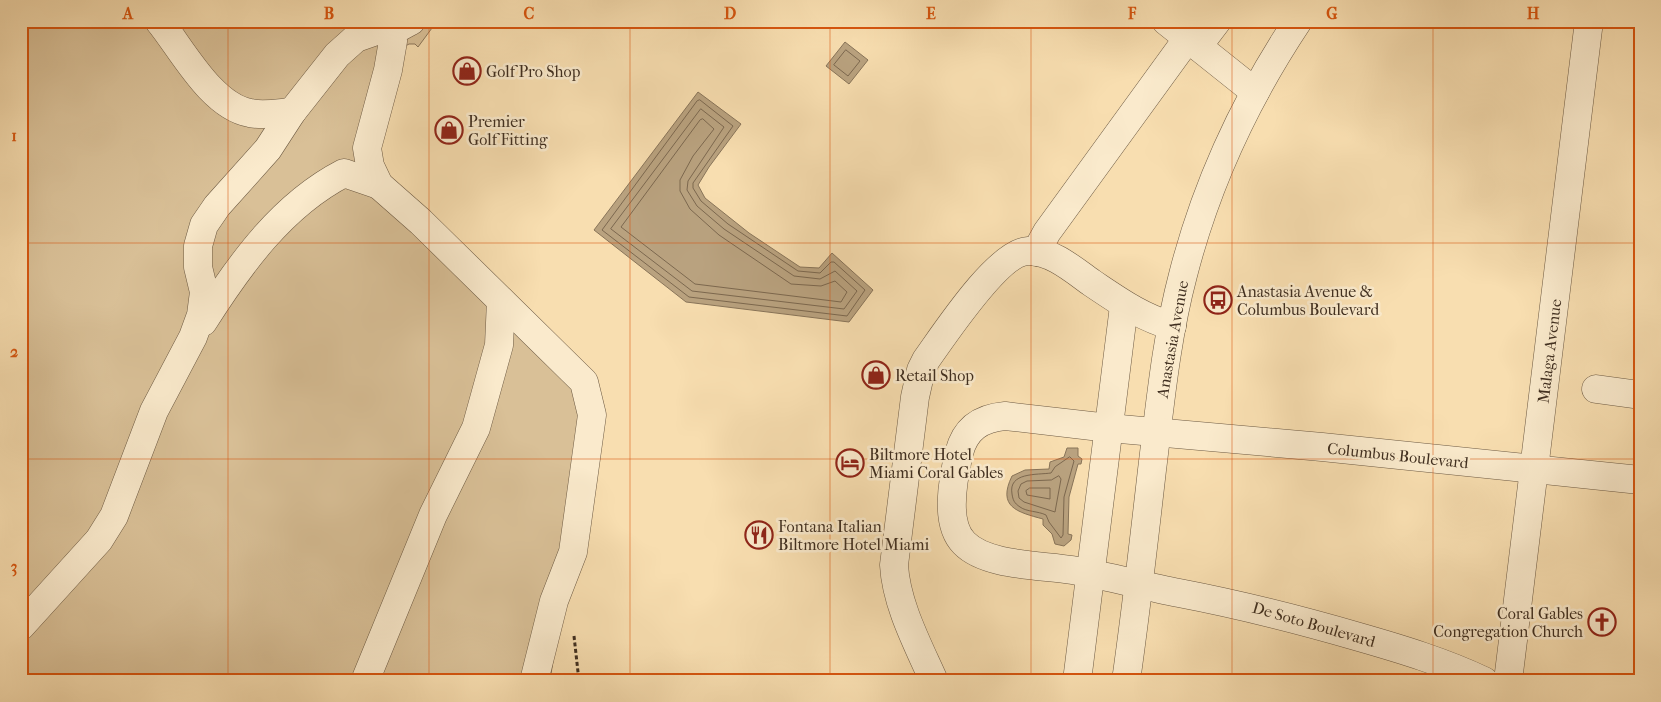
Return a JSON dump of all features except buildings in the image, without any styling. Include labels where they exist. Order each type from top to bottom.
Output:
[{"type":"street","points":[[159,21],[207,85],[228,103],[249,113],[292,112]]},
{"type":"street","points":[[193,337],[201,315],[204,292],[198,267],[198,246],[204,225],[217,206],[268,149],[292,112],[337,55],[356,38],[384,27],[411,21]]},
{"type":"street","points":[[1166,21],[1255,92]]},
{"type":"street","points":[[1036,252],[1047,232],[1084,181],[1193,42],[1217,21]]},
{"type":"street","name":"Anastasia Avenue","points":[[1126,681],[1140,584],[1157,432],[1172,326],[1182,276],[1198,224],[1227,148],[1255,92],[1298,21]]},
{"type":"street","name":"Malaga Avenue","points":[[1508,681],[1589,21]]},
{"type":"street","points":[[379,185],[370,166],[367,148],[388,70],[393,41],[384,27]]},
{"type":"street","points":[[21,626],[99,540],[114,516],[154,411],[193,337],[220,296],[252,253],[284,215],[318,186],[344,173],[379,185],[421,222],[584,382],[592,415],[573,552],[554,600],[534,681]]},
{"type":"street","points":[[934,681],[902,605],[895,579],[894,565],[918,382],[926,360],[994,270],[1016,253],[1036,252],[1056,258],[1124,306],[1151,320],[1172,326]]},
{"type":"street","points":[[365,681],[433,515],[476,428],[499,345],[501,301]]},
{"type":"street","points":[[1077,681],[1124,306]]},
{"type":"street","points":[[1596,389],[1640,395]]},
{"type":"street","name":"Columbus Boulevard","points":[[1090,573],[983,557],[963,543],[955,533],[951,510],[960,453],[969,430],[991,417],[1004,416],[1640,480]]},
{"type":"street","name":"De Soto Boulevard","points":[[1090,573],[1284,614],[1410,652],[1484,681]]},
{"type":"shaded area","points":[[21,21],[431,21],[432,28],[418,47],[415,44],[409,44],[402,48],[378,160],[408,201],[594,379],[550,681],[21,681]]},
{"type":"water","points":[[845,42],[868,60],[849,84],[826,66]]},
{"type":"water","points":[[698,92],[741,124],[698,185],[705,198],[749,233],[800,267],[819,268],[832,253],[873,290],[849,322],[686,302],[594,230]]},
{"type":"water","points":[[1067,448],[1078,448],[1078,456],[1082,459],[1081,464],[1078,464],[1069,497],[1068,534],[1072,535],[1071,540],[1064,546],[1055,544],[1052,534],[1043,525],[1043,519],[1025,514],[1012,507],[1007,495],[1012,476],[1025,470],[1049,469],[1050,462],[1064,457]]},
{"type":"place","name":"Golf Pro Shop","points":[[467,71]]},
{"type":"place","name":"Premier Golf Fitting","points":[[449,130]]},
{"type":"place","name":"Anastasia Avenue & Columbus Boulevard","points":[[1218,300]]},
{"type":"place","name":"Retail Shop","points":[[876,375]]},
{"type":"place","name":"Biltmore Hotel Miami Coral Gables","points":[[850,463]]},
{"type":"place","name":"Fontana Italian Biltmore Hotel Miami","points":[[759,535]]},
{"type":"place","name":"Coral Gables Congregation Church","points":[[1602,622]]}]
